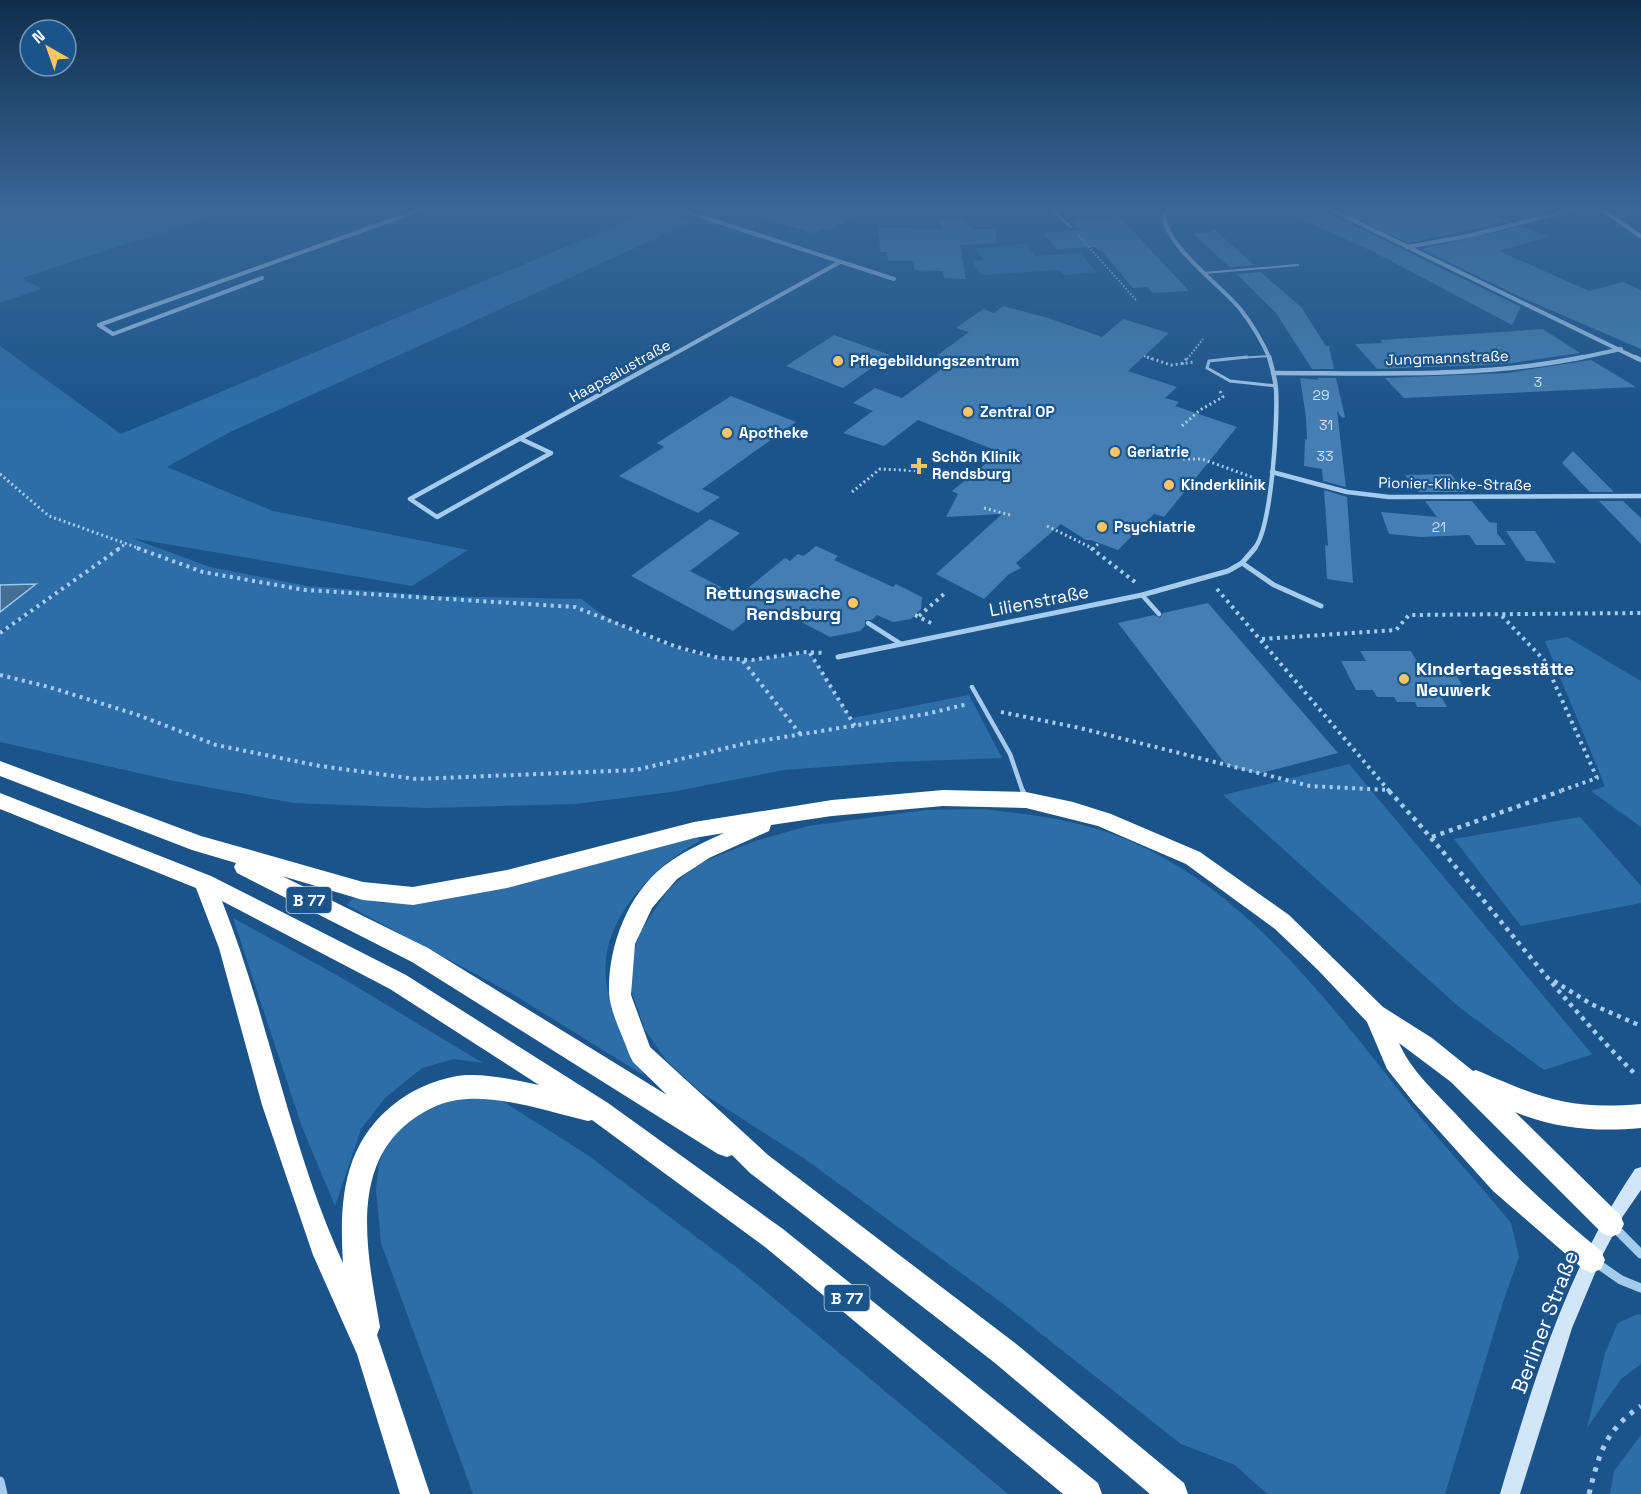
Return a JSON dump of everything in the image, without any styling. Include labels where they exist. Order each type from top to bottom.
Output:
[{"type":"highway","name":"B 77","points":[[0,768],[199,844],[420,955],[759,1164],[1005,1353],[1173,1494]]},
{"type":"highway","points":[[199,844],[353,889],[413,896],[507,879],[732,822],[774,819],[885,801],[943,798],[1026,800],[1104,820],[1192,858],[1289,928],[1375,1015],[1424,1046],[1459,1074],[1611,1224]]},
{"type":"highway","name":"B 77","points":[[0,801],[204,882],[398,982],[600,1111],[774,1238],[1087,1494]]},
{"type":"highway","points":[[759,1164],[641,1054],[620,995],[624,943],[645,902],[670,873],[702,852],[774,819]]},
{"type":"highway","points":[[204,882],[230,948],[274,1104],[326,1255],[370,1352],[415,1494]]},
{"type":"highway","points":[[1375,1015],[1395,1061],[1422,1095],[1502,1182],[1545,1222],[1592,1260]]},
{"type":"highway","points":[[1459,1074],[1506,1097],[1558,1117],[1608,1120],[1641,1116]]},
{"type":"highway","points":[[370,1352],[352,1239],[354,1208],[366,1153],[386,1126],[406,1108],[450,1088],[475,1087],[504,1090],[600,1111]]},
{"type":"main road","name":"Berliner Straße","points":[[1510,1494],[1556,1350],[1592,1260],[1641,1175]]},
{"type":"street","points":[[233,278],[99,325],[113,334],[261,278]]},
{"type":"street","name":"Haapsalustraße","points":[[521,439],[551,453],[437,517],[410,499],[812,278]]},
{"type":"street","points":[[890,278],[894,279]]},
{"type":"street","points":[[1209,278],[1241,310],[1269,356],[1276,386],[1277,408],[1272,472],[1264,527],[1257,546],[1242,563],[1274,585],[1321,606]]},
{"type":"street","points":[[1471,278],[1641,360]]},
{"type":"street","name":"Jungmannstraße","points":[[1272,373],[1502,369],[1569,362],[1621,350]]},
{"type":"street","name":"Pionier-Klinke-Straße","points":[[1272,472],[1347,492],[1389,497],[1641,496]]},
{"type":"street","name":"Lilienstraße","points":[[838,657],[1142,596],[1206,578],[1242,563]]},
{"type":"street","points":[[1611,1224],[1641,1254]]},
{"type":"street","points":[[1592,1260],[1621,1280],[1641,1288]]},
{"type":"street","points":[[0,1481],[3,1494]]},
{"type":"lane","points":[[1269,356],[1209,361],[1207,368],[1213,375],[1230,381],[1276,386]]},
{"type":"lane","points":[[1142,596],[1159,614]]},
{"type":"lane","points":[[868,623],[901,644]]},
{"type":"lane","points":[[972,687],[1010,754],[1026,800]]},
{"type":"path","points":[[1116,278],[1136,300]]},
{"type":"path","points":[[1181,365],[1203,339]]},
{"type":"path","points":[[1188,364],[1198,369]]},
{"type":"path","points":[[1182,426],[1185,427],[1200,410],[1223,397],[1218,388]]},
{"type":"path","points":[[1183,459],[1202,459],[1270,484]]},
{"type":"path","points":[[852,492],[880,469],[924,471]]},
{"type":"path","points":[[0,474],[49,516],[203,572],[305,590],[575,608],[600,615],[682,651],[743,660],[820,652],[838,657]]},
{"type":"path","points":[[984,508],[1010,515]]},
{"type":"path","points":[[1047,526],[1093,549],[1149,594]]},
{"type":"path","points":[[1093,549],[1099,543]]},
{"type":"path","points":[[0,633],[124,545]]},
{"type":"path","points":[[1206,578],[1262,639],[1388,790],[1432,837],[1601,1040],[1635,1074]]},
{"type":"path","points":[[919,616],[944,594]]},
{"type":"path","points":[[1262,639],[1396,630],[1409,615],[1641,613]]},
{"type":"path","points":[[1432,837],[1597,778],[1544,660],[1502,615]]},
{"type":"path","points":[[810,653],[855,726]]},
{"type":"path","points":[[743,660],[801,735]]},
{"type":"path","points":[[0,675],[50,687],[127,711],[216,745],[320,766],[416,779],[636,770],[747,743],[926,714],[966,704],[984,705],[999,711],[1080,728],[1310,786],[1388,790]]},
{"type":"path","points":[[1549,978],[1591,1004],[1641,1026]]},
{"type":"path","points":[[1589,1494],[1598,1459],[1619,1421],[1641,1406]]},
{"type":"shaded area","points":[[0,278],[23,278],[41,289],[0,303]]},
{"type":"shaded area","points":[[492,278],[569,278],[230,432],[167,467],[273,511],[468,550],[412,586],[131,538],[210,567],[307,586],[435,596],[582,599],[597,611],[637,632],[659,642],[705,656],[745,660],[810,653],[853,722],[852,718],[969,695],[1002,758],[892,762],[784,770],[671,792],[575,804],[427,808],[294,803],[174,781],[0,742],[0,634],[126,543],[0,632],[0,612],[35,584],[0,585],[0,346],[121,434]]},
{"type":"shaded area","points":[[36,584],[0,612],[0,585]]},
{"type":"shaded area","points":[[1567,637],[1641,681],[1641,827],[1591,791],[1605,786],[1545,641]]},
{"type":"shaded area","points":[[1349,764],[1593,1054],[1544,1070],[1459,1007],[1223,795]]},
{"type":"shaded area","points":[[982,809],[1049,818],[1099,829],[1115,835],[1162,857],[1205,885],[1246,917],[1318,991],[1416,1112],[1511,1223],[1519,1257],[1504,1299],[1445,1494],[1267,1494],[1235,1465],[1181,1444],[1002,1303],[805,1159],[702,1093],[666,1060],[645,1030],[632,993],[631,960],[641,930],[669,889],[697,864],[755,841],[808,826],[926,810]]},
{"type":"shaded area","points":[[1580,817],[1641,886],[1641,903],[1521,926],[1454,839]]},
{"type":"shaded area","points":[[696,835],[700,841],[668,862],[639,890],[617,923],[610,941],[606,975],[611,1006],[629,1050],[645,1076],[511,993],[347,905],[354,897],[382,903],[419,903]]},
{"type":"shaded area","points":[[233,918],[342,978],[483,1063],[454,1059],[422,1068],[385,1098],[361,1129],[335,1206],[302,1127]]},
{"type":"shaded area","points":[[464,1095],[501,1100],[586,1154],[740,1270],[1008,1494],[473,1494],[381,1243],[376,1189],[379,1163],[387,1143],[406,1121],[440,1099]]},
{"type":"shaded area","points":[[1638,1314],[1641,1315],[1641,1364],[1621,1379],[1587,1428],[1605,1353],[1618,1323]]},
{"type":"shaded area","points":[[1641,1435],[1641,1494],[1610,1494],[1614,1471]]},
{"type":"building","points":[[1124,278],[1177,278],[1189,291],[1153,293],[1148,287],[1133,288]]},
{"type":"building","points":[[1241,278],[1268,278],[1301,307],[1326,346],[1329,346],[1334,369],[1312,369],[1276,313]]},
{"type":"building","points":[[1423,278],[1461,278],[1521,307],[1512,325]]},
{"type":"building","points":[[1481,278],[1559,278],[1589,291],[1623,282],[1641,290],[1641,349]]},
{"type":"building","points":[[1003,306],[1048,318],[1102,337],[1123,319],[1169,333],[1128,371],[1177,387],[1165,398],[1179,402],[1175,406],[1237,427],[1164,517],[1154,514],[1118,550],[1086,540],[1061,524],[1016,563],[1021,568],[1009,574],[984,599],[936,574],[1002,514],[946,517],[958,494],[952,491],[1000,452],[918,420],[884,446],[843,433],[873,411],[853,403],[875,388],[902,398],[943,368],[928,362],[969,332],[956,328],[983,309],[994,313]]},
{"type":"building","points":[[1543,329],[1580,353],[1506,364],[1377,369],[1355,344],[1383,343],[1380,340]]},
{"type":"building","name":"Pflegebildungszentrum","points":[[834,335],[890,355],[843,388],[786,366]]},
{"type":"building","points":[[1591,360],[1636,387],[1404,398],[1385,378],[1507,373]]},
{"type":"building","points":[[1300,378],[1319,380],[1317,378],[1336,378],[1345,417],[1342,418],[1337,411],[1346,487],[1323,481],[1322,469],[1304,466],[1305,439],[1307,440],[1306,417]]},
{"type":"building","points":[[731,396],[796,422],[702,489],[720,497],[698,513],[619,476],[664,447],[657,443]]},
{"type":"building","points":[[1573,451],[1614,492],[1590,492],[1562,463]]},
{"type":"building","points":[[1451,474],[1465,492],[1419,492],[1405,475]]},
{"type":"building","points":[[1324,490],[1347,497],[1353,583],[1327,579],[1325,545],[1328,546]]},
{"type":"building","points":[[1425,501],[1472,501],[1489,522],[1497,523],[1497,533],[1506,545],[1476,545],[1469,535],[1421,537],[1389,534],[1381,512],[1437,517]]},
{"type":"building","points":[[1599,501],[1623,501],[1641,518],[1641,544]]},
{"type":"building","points":[[710,519],[740,533],[690,571],[738,596],[785,558],[790,561],[798,554],[804,556],[816,546],[838,556],[834,560],[893,587],[896,584],[922,597],[921,609],[911,619],[893,622],[877,615],[872,620],[865,620],[865,626],[860,631],[830,637],[776,609],[770,614],[760,609],[733,631],[631,576]]},
{"type":"building","points":[[1506,531],[1535,531],[1556,563],[1526,561]]},
{"type":"building","points":[[1208,603],[1338,753],[1258,774],[1226,765],[1118,623],[1154,615],[1160,618],[1163,613]]},
{"type":"building","name":"Kindertagesstätte Neuwerk","points":[[1360,651],[1411,651],[1421,669],[1452,669],[1464,688],[1436,688],[1447,707],[1417,707],[1415,702],[1397,702],[1394,697],[1377,697],[1373,690],[1356,690],[1341,661],[1366,661]]},
{"type":"place","name":"Pflegebildungszentrum","points":[[838,361]]},
{"type":"place","name":"Zentral OP","points":[[968,412]]},
{"type":"place","name":"Apotheke","points":[[727,433]]},
{"type":"place","name":"Geriatrie","points":[[1115,452]]},
{"type":"place","name":"Schön Klinik Rendsburg","points":[[919,466]]},
{"type":"place","name":"Kinderklinik","points":[[1169,485]]},
{"type":"place","name":"Psychiatrie","points":[[1102,527]]},
{"type":"place","name":"Rettungswache Rendsburg","points":[[853,603]]},
{"type":"place","name":"Kindertagesstätte Neuwerk","points":[[1404,679]]}]
